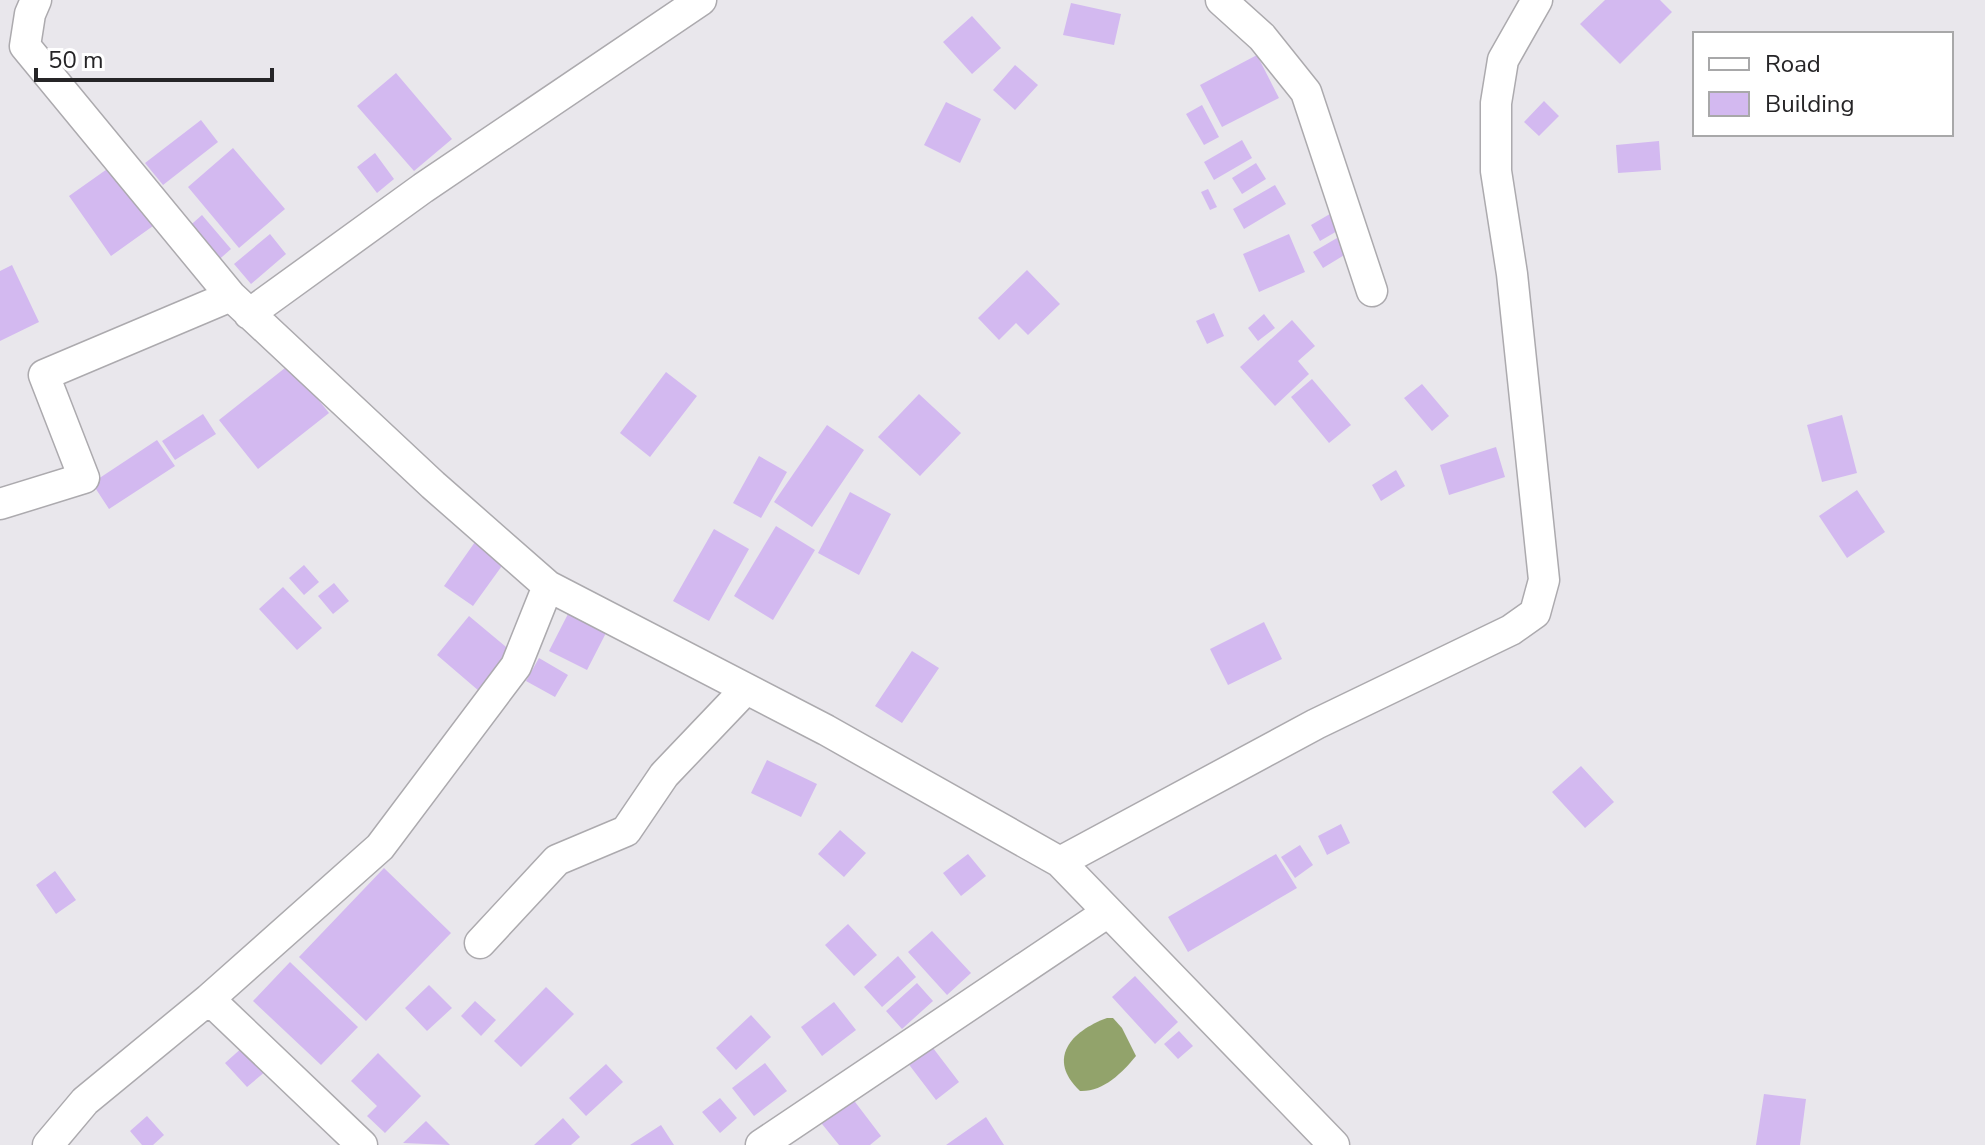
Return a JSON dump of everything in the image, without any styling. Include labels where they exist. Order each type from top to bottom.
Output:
[{"type":"street","points":[[36,0],[30,14],[25,46],[240,305],[422,475],[548,586],[826,730],[1060,862],[1334,1145]]},
{"type":"street","points":[[0,504],[84,478],[44,375],[240,305],[423,188],[701,0]]},
{"type":"street","points":[[1221,0],[1262,37],[1306,92],[1372,291]]},
{"type":"street","points":[[1060,862],[1316,724],[1511,630],[1535,613],[1544,580],[1512,274],[1496,171],[1496,103],[1503,60],[1537,0]]},
{"type":"street","points":[[48,1145],[85,1101],[209,999],[380,847],[516,666],[548,586]]},
{"type":"street","points":[[480,943],[557,860],[626,831],[664,775],[745,690]]},
{"type":"street","points":[[761,1145],[1108,912]]},
{"type":"street","points":[[209,999],[362,1145]]},
{"type":"shaded area","points":[[1113,1018],[1122,1028],[1136,1056],[1104,1085],[1080,1091],[1065,1068],[1067,1047],[1083,1030]]},
{"type":"building","points":[[1605,0],[1660,0],[1672,12],[1620,64],[1580,24]]},
{"type":"building","points":[[1071,3],[1121,14],[1114,45],[1063,35]]},
{"type":"building","points":[[972,16],[1001,48],[972,74],[943,42]]},
{"type":"building","points":[[1257,55],[1279,98],[1222,127],[1200,85]]},
{"type":"building","points":[[1015,65],[1038,85],[1015,110],[993,90]]},
{"type":"building","points":[[396,73],[452,139],[414,171],[357,106]]},
{"type":"building","points":[[1544,101],[1559,116],[1539,136],[1524,122]]},
{"type":"building","points":[[946,102],[981,119],[960,163],[924,145]]},
{"type":"building","points":[[1202,105],[1219,137],[1204,145],[1186,114]]},
{"type":"building","points":[[201,120],[218,142],[163,185],[145,163]]},
{"type":"building","points":[[1242,140],[1252,158],[1214,180],[1204,162]]},
{"type":"building","points":[[1659,141],[1661,170],[1618,173],[1616,145]]},
{"type":"building","points":[[233,148],[285,209],[239,248],[188,187]]},
{"type":"building","points":[[375,153],[394,179],[377,193],[357,167]]},
{"type":"building","points":[[1256,163],[1266,179],[1242,194],[1232,178]]},
{"type":"building","points":[[110,167],[153,226],[111,256],[69,196]]},
{"type":"building","points":[[1275,185],[1286,204],[1244,229],[1233,209]]},
{"type":"building","points":[[1208,189],[1217,207],[1210,210],[1201,192]]},
{"type":"building","points":[[1335,211],[1344,227],[1320,241],[1311,225]]},
{"type":"building","points":[[202,215],[231,249],[214,264],[185,230]]},
{"type":"building","points":[[270,234],[286,254],[251,284],[234,264]]},
{"type":"building","points":[[1289,234],[1305,272],[1259,292],[1243,254]]},
{"type":"building","points":[[1337,238],[1346,254],[1323,268],[1313,252]]},
{"type":"building","points":[[12,265],[39,322],[0,341],[0,271]]},
{"type":"building","points":[[1027,270],[1060,304],[1028,335],[1016,323],[999,340],[978,318]]},
{"type":"building","points":[[1214,313],[1224,336],[1207,344],[1196,321]]},
{"type":"building","points":[[1264,314],[1275,328],[1258,341],[1248,328]]},
{"type":"building","points":[[1292,320],[1315,346],[1298,361],[1309,374],[1275,406],[1240,367]]},
{"type":"building","points":[[290,364],[329,413],[258,469],[219,420]]},
{"type":"building","points":[[666,372],[697,396],[650,457],[620,433]]},
{"type":"building","points":[[1312,379],[1351,425],[1329,443],[1291,397]]},
{"type":"building","points":[[1422,384],[1449,416],[1432,431],[1404,398]]},
{"type":"building","points":[[919,394],[961,433],[920,476],[878,437]]},
{"type":"building","points":[[203,414],[216,434],[175,460],[162,441]]},
{"type":"building","points":[[1842,415],[1857,473],[1822,482],[1807,425]]},
{"type":"building","points":[[827,425],[864,450],[812,527],[774,502]]},
{"type":"building","points":[[157,440],[175,466],[109,509],[92,483]]},
{"type":"building","points":[[1496,447],[1505,477],[1449,495],[1440,465]]},
{"type":"building","points":[[759,456],[787,472],[761,518],[733,503]]},
{"type":"building","points":[[1396,470],[1405,486],[1381,501],[1372,485]]},
{"type":"building","points":[[1857,490],[1885,532],[1847,558],[1819,516]]},
{"type":"building","points":[[850,492],[891,514],[859,575],[818,553]]},
{"type":"building","points":[[776,526],[815,550],[773,620],[734,596]]},
{"type":"building","points":[[714,529],[749,549],[709,621],[673,601]]},
{"type":"building","points":[[475,542],[504,563],[473,606],[444,586]]},
{"type":"building","points":[[304,565],[319,582],[304,595],[289,578]]},
{"type":"building","points":[[334,583],[349,601],[333,614],[318,596]]},
{"type":"building","points":[[283,587],[322,628],[297,650],[259,609]]},
{"type":"building","points":[[569,612],[607,631],[587,670],[549,651]]},
{"type":"building","points":[[469,616],[512,652],[479,691],[437,655]]},
{"type":"building","points":[[1264,622],[1282,659],[1228,685],[1210,649]]},
{"type":"building","points":[[912,651],[939,668],[902,723],[875,706]]},
{"type":"building","points":[[539,658],[568,675],[555,697],[526,681]]},
{"type":"building","points":[[767,760],[817,784],[801,817],[751,793]]},
{"type":"building","points":[[1581,766],[1614,802],[1585,828],[1552,792]]},
{"type":"building","points":[[1341,824],[1350,843],[1327,855],[1318,836]]},
{"type":"building","points":[[840,830],[866,853],[844,877],[818,854]]},
{"type":"building","points":[[1300,845],[1313,865],[1295,878],[1281,857]]},
{"type":"building","points":[[968,854],[986,876],[961,896],[943,873]]},
{"type":"building","points":[[1276,854],[1297,888],[1188,952],[1168,917]]},
{"type":"building","points":[[384,868],[451,933],[366,1021],[299,957]]},
{"type":"building","points":[[55,871],[76,900],[56,914],[36,885]]},
{"type":"building","points":[[848,924],[877,955],[854,976],[825,945]]},
{"type":"building","points":[[932,931],[971,973],[947,995],[908,952]]},
{"type":"building","points":[[898,956],[916,977],[882,1007],[864,987]]},
{"type":"building","points":[[290,962],[358,1027],[321,1065],[253,1001]]},
{"type":"building","points":[[1135,976],[1178,1022],[1155,1044],[1112,997]]},
{"type":"building","points":[[917,983],[933,1001],[902,1029],[886,1011]]},
{"type":"building","points":[[429,985],[452,1008],[427,1031],[405,1008]]},
{"type":"building","points":[[546,987],[574,1014],[521,1067],[494,1041]]},
{"type":"building","points":[[475,1001],[496,1020],[481,1036],[461,1016]]},
{"type":"building","points":[[834,1002],[856,1030],[822,1056],[801,1027]]},
{"type":"building","points":[[751,1015],[771,1037],[736,1070],[716,1048]]},
{"type":"building","points":[[1179,1031],[1193,1046],[1178,1059],[1164,1044]]},
{"type":"building","points":[[930,1044],[959,1082],[936,1100],[907,1062]]},
{"type":"building","points":[[244,1046],[266,1071],[247,1087],[225,1063]]},
{"type":"building","points":[[378,1053],[421,1096],[385,1133],[367,1116],[377,1106],[351,1081]]},
{"type":"building","points":[[765,1063],[787,1091],[754,1116],[732,1088]]},
{"type":"building","points":[[606,1064],[623,1082],[586,1116],[569,1098]]},
{"type":"building","points":[[849,1094],[881,1136],[870,1145],[839,1145],[818,1119]]},
{"type":"building","points":[[1764,1094],[1806,1099],[1800,1145],[1756,1145]]},
{"type":"building","points":[[720,1098],[737,1118],[720,1133],[702,1112]]},
{"type":"building","points":[[147,1116],[164,1135],[153,1145],[142,1145],[130,1131]]},
{"type":"building","points":[[986,1117],[1004,1145],[946,1145]]},
{"type":"building","points":[[563,1118],[580,1137],[571,1145],[534,1145]]},
{"type":"building","points":[[426,1121],[450,1145],[403,1143]]},
{"type":"building","points":[[661,1125],[674,1145],[630,1145]]}]
